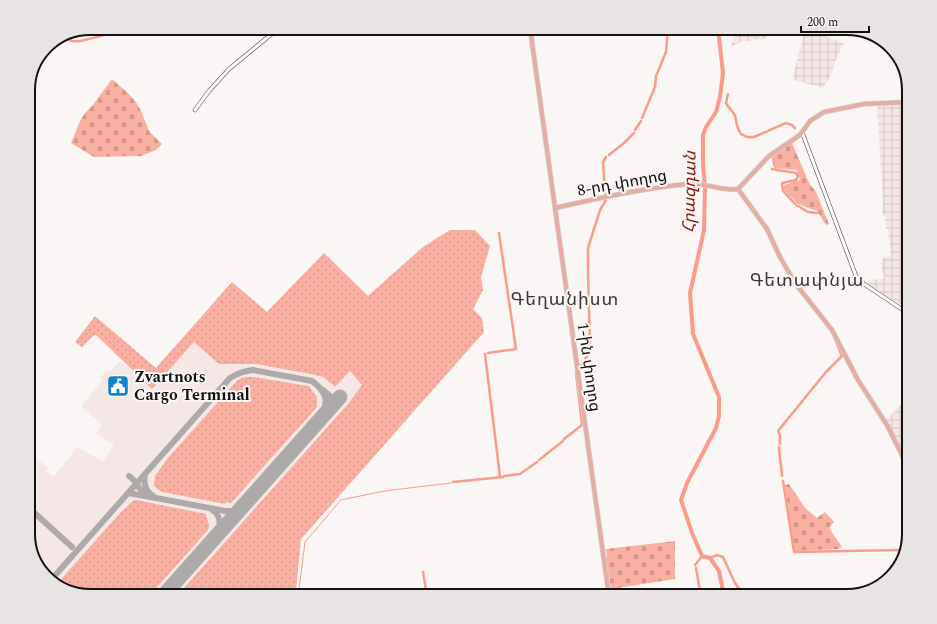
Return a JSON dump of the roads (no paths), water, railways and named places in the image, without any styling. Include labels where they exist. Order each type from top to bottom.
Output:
[{"type":"main road","name":"1-ին փողոց","points":[[531,35],[607,589]]},
{"type":"main road","points":[[902,102],[864,104],[829,110],[815,116],[802,132],[769,156],[738,189],[767,229],[780,257],[796,283],[832,330],[844,356],[887,425],[902,456]]},
{"type":"main road","name":"8-րդ փողոց","points":[[555,208],[598,198],[693,184],[738,189]]},
{"type":"street","points":[[195,110],[229,69],[270,35]]},
{"type":"street","points":[[802,132],[856,276],[864,284],[902,309]]},
{"type":"waterway","points":[[68,39],[71,41],[82,41],[104,35]]},
{"type":"waterway","points":[[642,118],[655,87],[656,76],[666,52],[667,35]]},
{"type":"waterway","name":"Հրազդան","points":[[719,35],[723,73],[720,97],[716,112],[706,127],[703,135],[705,187],[704,230],[690,293],[693,334],[719,397],[719,416],[716,428],[687,483],[681,500],[692,533],[702,556],[710,558],[719,571],[723,589]]},
{"type":"waterway","points":[[728,94],[726,103],[736,118],[737,126],[740,132]]},
{"type":"waterway","points":[[635,130],[641,121]]},
{"type":"waterway","points":[[741,134],[747,137],[754,137],[786,123],[795,128]]},
{"type":"waterway","points":[[609,155],[634,133]]},
{"type":"waterway","points":[[605,193],[603,162],[606,157]]},
{"type":"waterway","points":[[772,169],[796,173],[798,176],[796,180],[782,183],[783,191],[796,205],[808,212],[817,213]]},
{"type":"waterway","points":[[588,270],[588,248],[600,210],[606,200]]},
{"type":"waterway","points":[[488,353],[516,349],[499,233]]},
{"type":"waterway","points":[[580,367],[590,349],[588,272]]},
{"type":"waterway","points":[[780,444],[780,435],[778,431],[826,372],[842,356],[835,339]]},
{"type":"waterway","points":[[485,354],[500,477]]},
{"type":"waterway","points":[[564,439],[582,425],[576,373]]},
{"type":"waterway","points":[[539,460],[563,441]]},
{"type":"waterway","points":[[779,447],[782,476]]},
{"type":"waterway","points":[[504,476],[520,474],[537,462]]},
{"type":"waterway","points":[[453,482],[503,477]]},
{"type":"waterway","points":[[783,481],[794,552],[899,550]]},
{"type":"waterway","points":[[299,589],[305,542],[341,500],[384,491],[451,483]]},
{"type":"waterway","points":[[710,558],[717,555],[723,557],[739,589]]},
{"type":"waterway","points":[[695,565],[702,556]]},
{"type":"waterway","points":[[696,568],[700,589]]},
{"type":"waterway","points":[[423,572],[426,589]]},
{"type":"place","name":"Zvartnots Cargo Terminal","points":[[118,386]]},
{"type":"district","name":"Գետափնյա","points":[[807,280]]},
{"type":"district","name":"Գեղանիստ","points":[[565,299]]}]
